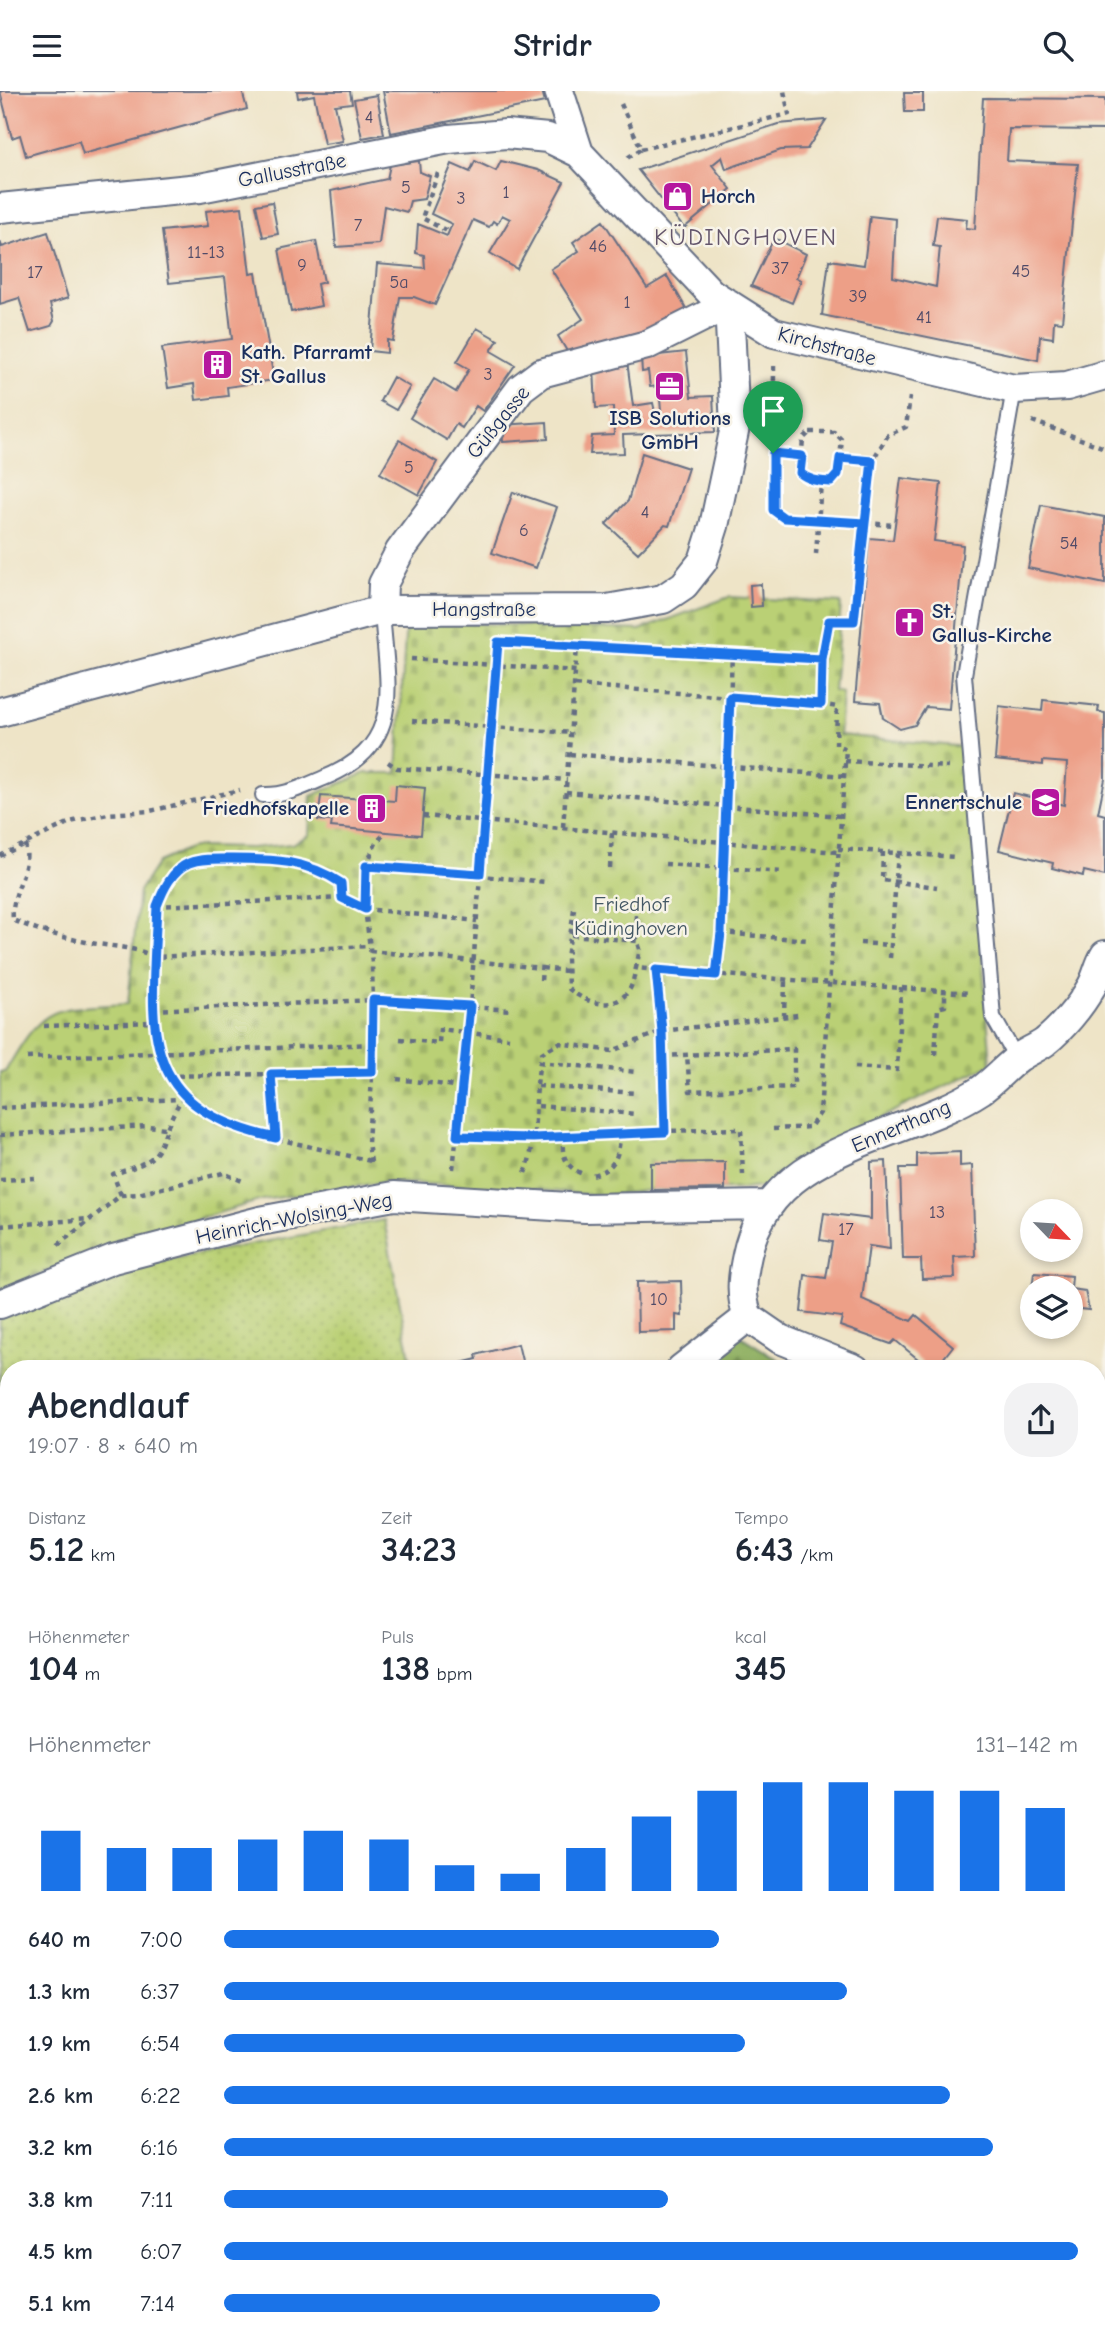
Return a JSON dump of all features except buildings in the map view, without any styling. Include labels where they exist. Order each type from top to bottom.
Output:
[{"type":"street","name":"Kirchstraße","points":[[559,91],[579,153],[711,293],[729,305],[774,333],[1021,397]]},
{"type":"street","name":"Gallusstraße","points":[[0,208],[200,188],[449,139],[506,134],[548,138],[579,153]]},
{"type":"street","name":"Hangstraße","points":[[0,712],[383,610],[607,609],[663,599],[684,585],[703,561],[735,427],[729,305]]},
{"type":"street","name":"Güßgasse","points":[[383,610],[383,584],[400,551],[521,387],[541,373],[647,345],[729,305]]},
{"type":"street","points":[[1021,397],[1103,382]]},
{"type":"street","name":"Ennerthang","points":[[740,1324],[744,1268],[751,1236],[767,1205],[815,1164],[874,1135],[934,1113],[981,1090],[1017,1059],[1045,1041],[1069,1016],[1091,988],[1105,955]]},
{"type":"street","name":"Heinrich-Wolsing-Weg","points":[[0,1304],[113,1259],[260,1221],[394,1196],[585,1207],[767,1205]]},
{"type":"street","points":[[693,1360],[740,1324],[832,1360]]},
{"type":"lane","points":[[1017,1059],[993,1017],[964,675],[1021,397]]},
{"type":"lane","points":[[262,795],[281,796],[330,776],[357,762],[371,750],[383,731],[387,703],[383,610]]},
{"type":"path","points":[[600,175],[641,149],[789,114],[784,91]]},
{"type":"path","points":[[621,104],[641,149]]},
{"type":"path","points":[[449,139],[422,218],[449,232]]},
{"type":"path","points":[[774,333],[773,510],[784,518],[895,525]]},
{"type":"path","points":[[821,704],[822,659],[829,621],[854,621],[872,461],[888,435],[906,427],[911,393]]},
{"type":"path","points":[[1021,397],[1105,448]]},
{"type":"path","points":[[810,432],[834,432],[842,440],[840,458],[838,474],[831,482],[809,480],[800,473],[803,439],[810,432]]},
{"type":"path","points":[[773,453],[802,456]]},
{"type":"path","points":[[840,458],[872,461]]},
{"type":"path","points":[[816,554],[821,481]]},
{"type":"path","points":[[485,641],[822,659]]},
{"type":"path","points":[[452,1179],[468,1033],[498,642]]},
{"type":"path","points":[[563,827],[577,647]]},
{"type":"path","points":[[716,975],[721,933],[732,654]]},
{"type":"path","points":[[411,659],[576,671]]},
{"type":"path","points":[[575,685],[838,707],[836,745],[846,750],[820,1113],[810,1128],[773,1129]]},
{"type":"path","points":[[412,721],[572,733]]},
{"type":"path","points":[[569,754],[844,776]]},
{"type":"path","points":[[845,761],[940,767]]},
{"type":"path","points":[[397,768],[567,781]]},
{"type":"path","points":[[0,856],[70,822],[96,816],[150,811],[241,790],[262,795]]},
{"type":"path","points":[[566,792],[840,816]]},
{"type":"path","points":[[423,816],[724,843],[960,857]]},
{"type":"path","points":[[378,1171],[371,1161],[368,1143],[374,1044],[370,948],[365,909],[366,866],[376,843],[386,832]]},
{"type":"path","points":[[610,868],[612,832]]},
{"type":"path","points":[[25,844],[29,859],[11,908],[13,920],[34,929],[87,942],[133,947],[155,957],[370,948],[566,971]]},
{"type":"path","points":[[883,852],[882,880],[937,887]]},
{"type":"path","points":[[890,958],[898,853]]},
{"type":"path","points":[[342,898],[341,883],[321,869],[283,859],[206,859],[187,864],[174,875],[162,892],[157,906],[154,1022],[168,1076],[182,1098],[199,1110],[223,1123],[371,1161]]},
{"type":"path","points":[[665,864],[784,872]]},
{"type":"path","points":[[366,866],[547,882]]},
{"type":"path","points":[[157,906],[342,898],[365,909],[477,921]]},
{"type":"path","points":[[574,909],[566,971],[568,988],[593,1003],[612,1003],[630,989],[640,949],[636,915]]},
{"type":"path","points":[[721,933],[808,940]]},
{"type":"path","points":[[572,935],[637,941]]},
{"type":"path","points":[[860,943],[891,945]]},
{"type":"path","points":[[541,981],[542,968]]},
{"type":"path","points":[[636,968],[974,993]]},
{"type":"path","points":[[656,970],[662,1031],[665,1132]]},
{"type":"path","points":[[784,1017],[785,981]]},
{"type":"path","points":[[855,1067],[897,1070],[901,987]]},
{"type":"path","points":[[935,1055],[938,1008],[945,1006],[945,991]]},
{"type":"path","points":[[155,1010],[373,1000],[511,1010]]},
{"type":"path","points":[[527,1167],[538,1106],[539,1062],[542,1053],[559,1043],[612,1051],[662,1031],[798,1015]]},
{"type":"path","points":[[44,1026],[154,1022]]},
{"type":"path","points":[[400,1039],[439,1043],[440,1029],[509,1038]]},
{"type":"path","points":[[27,1058],[374,1044]]},
{"type":"path","points":[[663,1056],[794,1049],[794,1087],[691,1091],[687,1055]]},
{"type":"path","points":[[539,1062],[637,1072]]},
{"type":"path","points":[[168,1076],[372,1072]]},
{"type":"path","points":[[271,1074],[276,1138]]},
{"type":"path","points":[[397,1079],[462,1087]]},
{"type":"path","points":[[538,1086],[635,1093]]},
{"type":"path","points":[[0,1108],[182,1098]]},
{"type":"path","points":[[121,1195],[113,1174],[148,1163],[159,1154],[165,1128],[182,1098]]},
{"type":"path","points":[[538,1106],[636,1114]]},
{"type":"path","points":[[0,1135],[148,1126],[165,1128]]},
{"type":"path","points":[[457,1136],[620,1136],[741,1129],[743,1177]]},
{"type":"path","points":[[564,1136],[561,1147],[569,1165],[583,1174],[592,1175],[602,1172],[617,1158],[620,1136]]},
{"type":"path","points":[[52,1249],[121,1195],[138,1194],[223,1173],[245,1182]]},
{"type":"path","points":[[0,1180],[35,1178]]},
{"type":"path","points":[[0,1226],[89,1219]]},
{"type":"green space","name":"Friedhof Küdinghoven","points":[[729,597],[841,603],[834,691],[842,693],[839,735],[965,747],[991,1064],[817,1148],[769,1186],[744,1189],[652,1190],[601,1196],[520,1188],[385,1182],[262,1200],[116,1243],[0,1290],[0,1072],[5,1072],[30,1033],[41,1021],[53,1014],[66,1009],[128,1004],[139,891],[158,862],[193,847],[251,848],[292,844],[309,835],[311,796],[366,773],[397,773],[406,621],[640,630]]},
{"type":"green space","points":[[384,1220],[410,1360],[0,1360],[0,1319],[111,1270]]},
{"type":"green space","points":[[739,1335],[779,1360],[704,1360]]},
{"type":"place","name":"Horch","points":[[678,196]]},
{"type":"place","name":"Kath. Pfarramt St. Gallus","points":[[218,364]]},
{"type":"place","name":"ISB Solutions GmbH","points":[[670,386]]},
{"type":"place","name":"St. Gallus-Kirche","points":[[909,623]]},
{"type":"place","name":"Ennertschule","points":[[1045,802]]},
{"type":"place","name":"Friedhofskapelle","points":[[372,808]]},
{"type":"district","name":"KÜDINGHOVEN","points":[[746,237]]},
{"type":"route","points":[[773,453],[773,510],[784,518],[865,523],[854,621],[829,621],[822,659],[498,642],[480,874],[366,866],[365,909],[342,898],[341,883],[321,869],[283,859],[206,859],[187,864],[174,875],[162,892],[157,906],[154,1022],[168,1076],[183,1096],[199,1110],[223,1123],[276,1138],[271,1074],[372,1072],[373,1000],[470,1006],[457,1136],[533,1138],[665,1132],[662,1031],[656,970],[716,975],[721,933],[730,697],[821,704],[822,659],[829,621],[854,621],[872,461],[840,458],[838,474],[831,482],[809,480],[800,473],[802,456],[773,453]]}]
